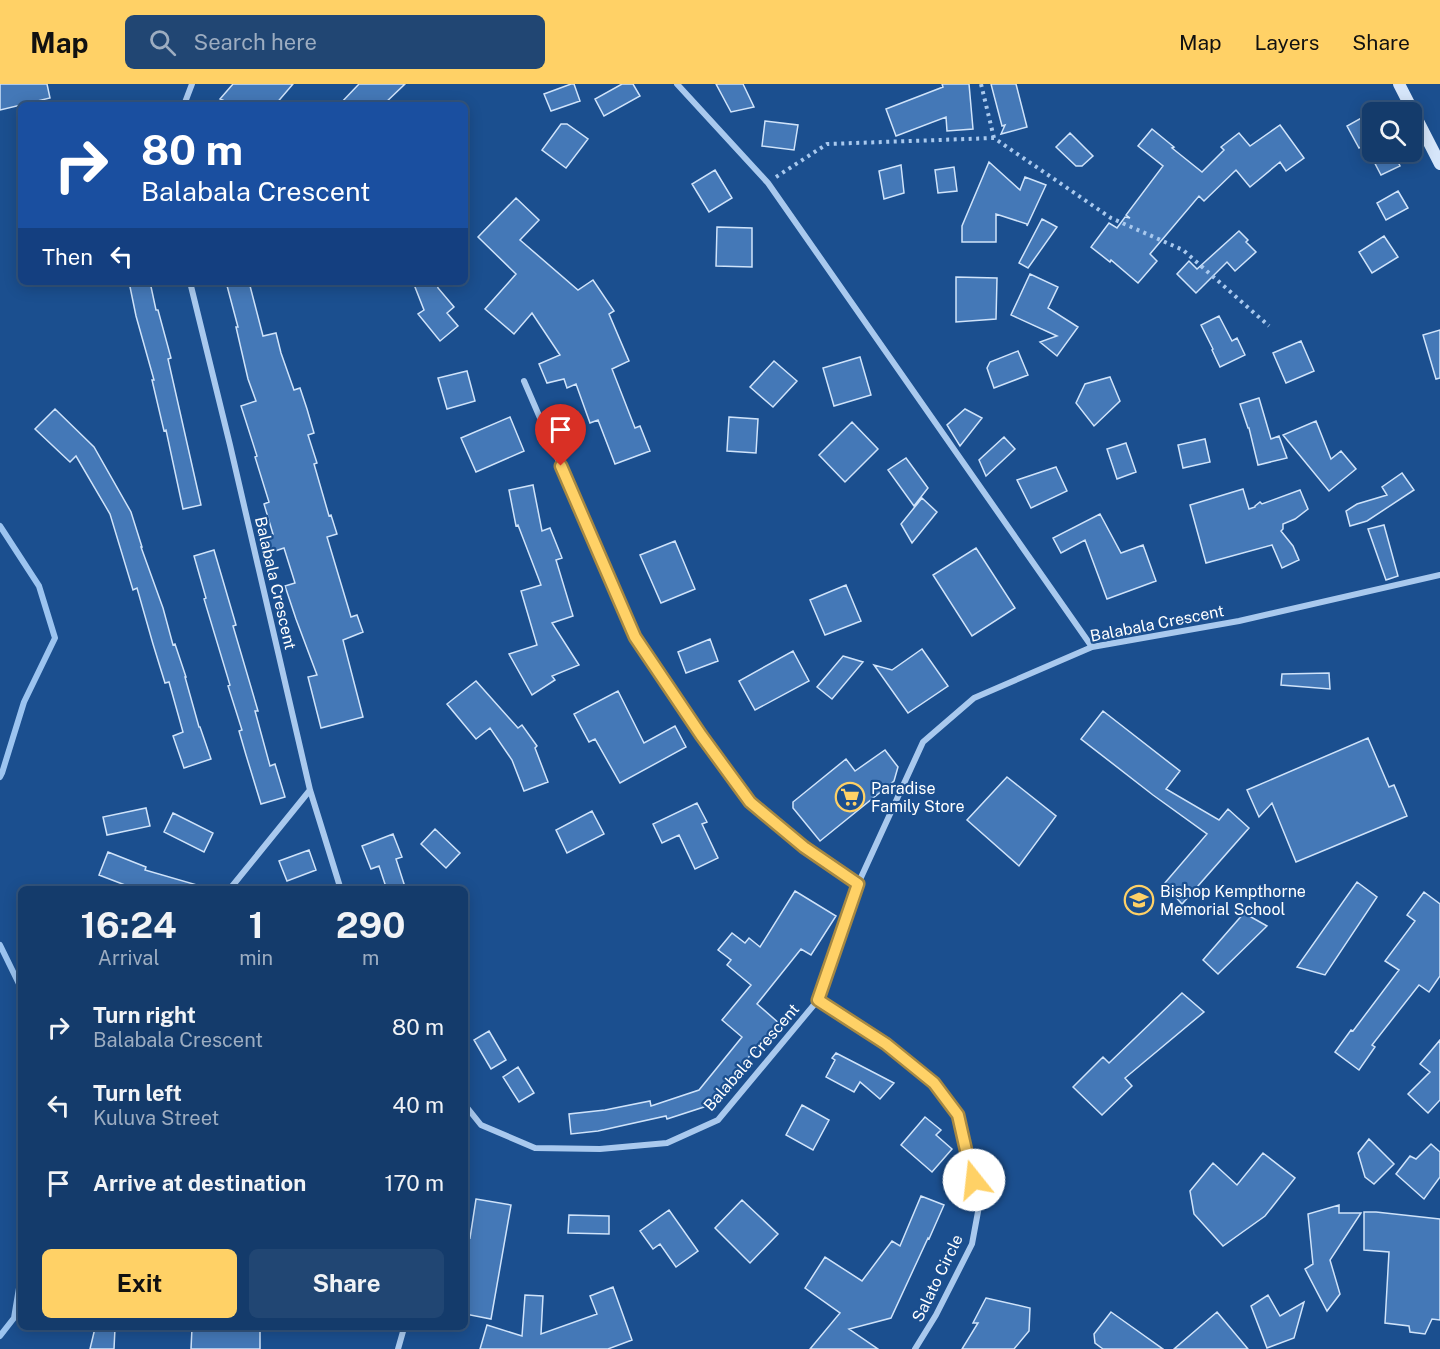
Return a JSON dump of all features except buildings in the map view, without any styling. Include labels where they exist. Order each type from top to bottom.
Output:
[{"type":"main road","points":[[1399,84],[1440,164]]},
{"type":"street","points":[[185,102],[192,84]]},
{"type":"street","points":[[677,84],[768,183],[1092,647]]},
{"type":"street","name":"Balabala Crescent","points":[[191,285],[310,790],[340,886]]},
{"type":"street","points":[[524,381],[635,637],[701,735],[750,802],[804,847],[858,884]]},
{"type":"street","name":"Balabala Crescent","points":[[468,1109],[481,1125],[535,1148],[600,1149],[667,1143],[718,1120],[818,1000],[858,884],[923,742],[974,698],[1092,647],[1239,621],[1440,574]]},
{"type":"street","points":[[232,886],[310,790]]},
{"type":"street","name":"Salato Circle","points":[[818,1000],[886,1044],[934,1083],[958,1115],[981,1201],[972,1244],[936,1315],[915,1349]]},
{"type":"street","points":[[398,1349],[403,1330]]},
{"type":"path","points":[[981,84],[994,138]]},
{"type":"path","points":[[768,183],[827,144],[994,138],[1111,218],[1183,250],[1269,326]]},
{"type":"waterway","points":[[0,526],[39,586],[55,638],[24,702],[0,777]]},
{"type":"waterway","points":[[0,945],[18,982]]},
{"type":"waterway","points":[[0,1336],[14,1318],[18,1294]]},
{"type":"place","name":"Paradise Family Store","points":[[850,797]]},
{"type":"place","name":"Bishop Kempthorne Memorial School","points":[[1139,900]]},
{"type":"route","points":[[561,466],[635,637],[701,735],[750,802],[804,847],[858,884],[818,1000],[886,1044],[934,1083],[958,1115],[974,1180]]}]
